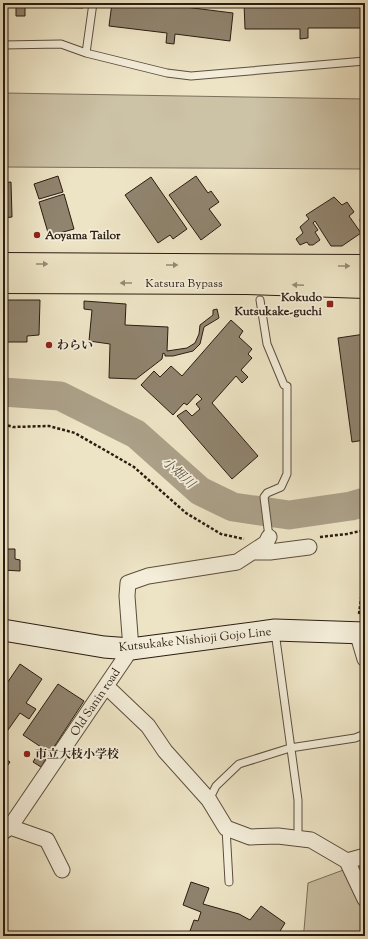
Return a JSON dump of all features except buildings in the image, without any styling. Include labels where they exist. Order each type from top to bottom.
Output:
[{"type":"highway","name":"Katsura Bypass","points":[[3,264],[365,266]]},
{"type":"highway","name":"Katsura Bypass","points":[[3,282],[246,283],[365,287]]},
{"type":"main road","name":"Kutsukake Nishioji Gojo Line","points":[[3,630],[104,648],[131,649],[275,630],[361,633]]},
{"type":"street","points":[[131,649],[127,596],[128,583],[148,576],[237,562],[268,540]]},
{"type":"street","points":[[253,552],[270,552],[294,556],[313,542]]},
{"type":"street","points":[[361,633],[365,658]]},
{"type":"street","name":"Old Sanin road","points":[[7,830],[131,649]]},
{"type":"street","points":[[106,686],[148,726],[165,751],[209,800],[226,828],[250,837],[278,836],[310,840],[347,861],[365,899]]},
{"type":"street","points":[[7,830],[47,840],[62,870]]},
{"type":"street","points":[[347,861],[365,856]]},
{"type":"lane","points":[[86,53],[93,3]]},
{"type":"lane","points":[[3,46],[61,44],[86,53],[166,73],[191,76],[365,61]]},
{"type":"lane","points":[[260,300],[267,344],[284,386],[287,386],[287,474],[281,487],[267,493],[264,497],[268,540]]},
{"type":"lane","points":[[275,630],[298,800],[298,839]]},
{"type":"lane","points":[[209,800],[216,786],[239,764],[290,748],[354,738],[365,734]]},
{"type":"lane","points":[[226,828],[229,882]]},
{"type":"path","points":[[3,424],[13,427],[49,426],[75,433],[134,467],[186,513],[222,534],[268,540]]},
{"type":"path","points":[[313,542],[365,530]]},
{"type":"path","points":[[361,633],[363,584],[365,582]]},
{"type":"shaded area","points":[[4,93],[365,99],[365,169],[3,167]]},
{"type":"shaded area","points":[[365,862],[365,936],[301,936],[304,930],[308,883]]},
{"type":"waterway","name":"小畑川","points":[[3,392],[60,396],[136,434],[200,491],[233,507],[289,515],[351,506],[365,502]]},
{"type":"place","name":"Aoyama Tailor","points":[[37,235]]},
{"type":"place","name":"Kokudo Kutsukake-guchi","points":[[330,304]]},
{"type":"place","name":"わらい","points":[[49,345]]},
{"type":"place","name":"市立大枝小学校","points":[[27,754]]}]
